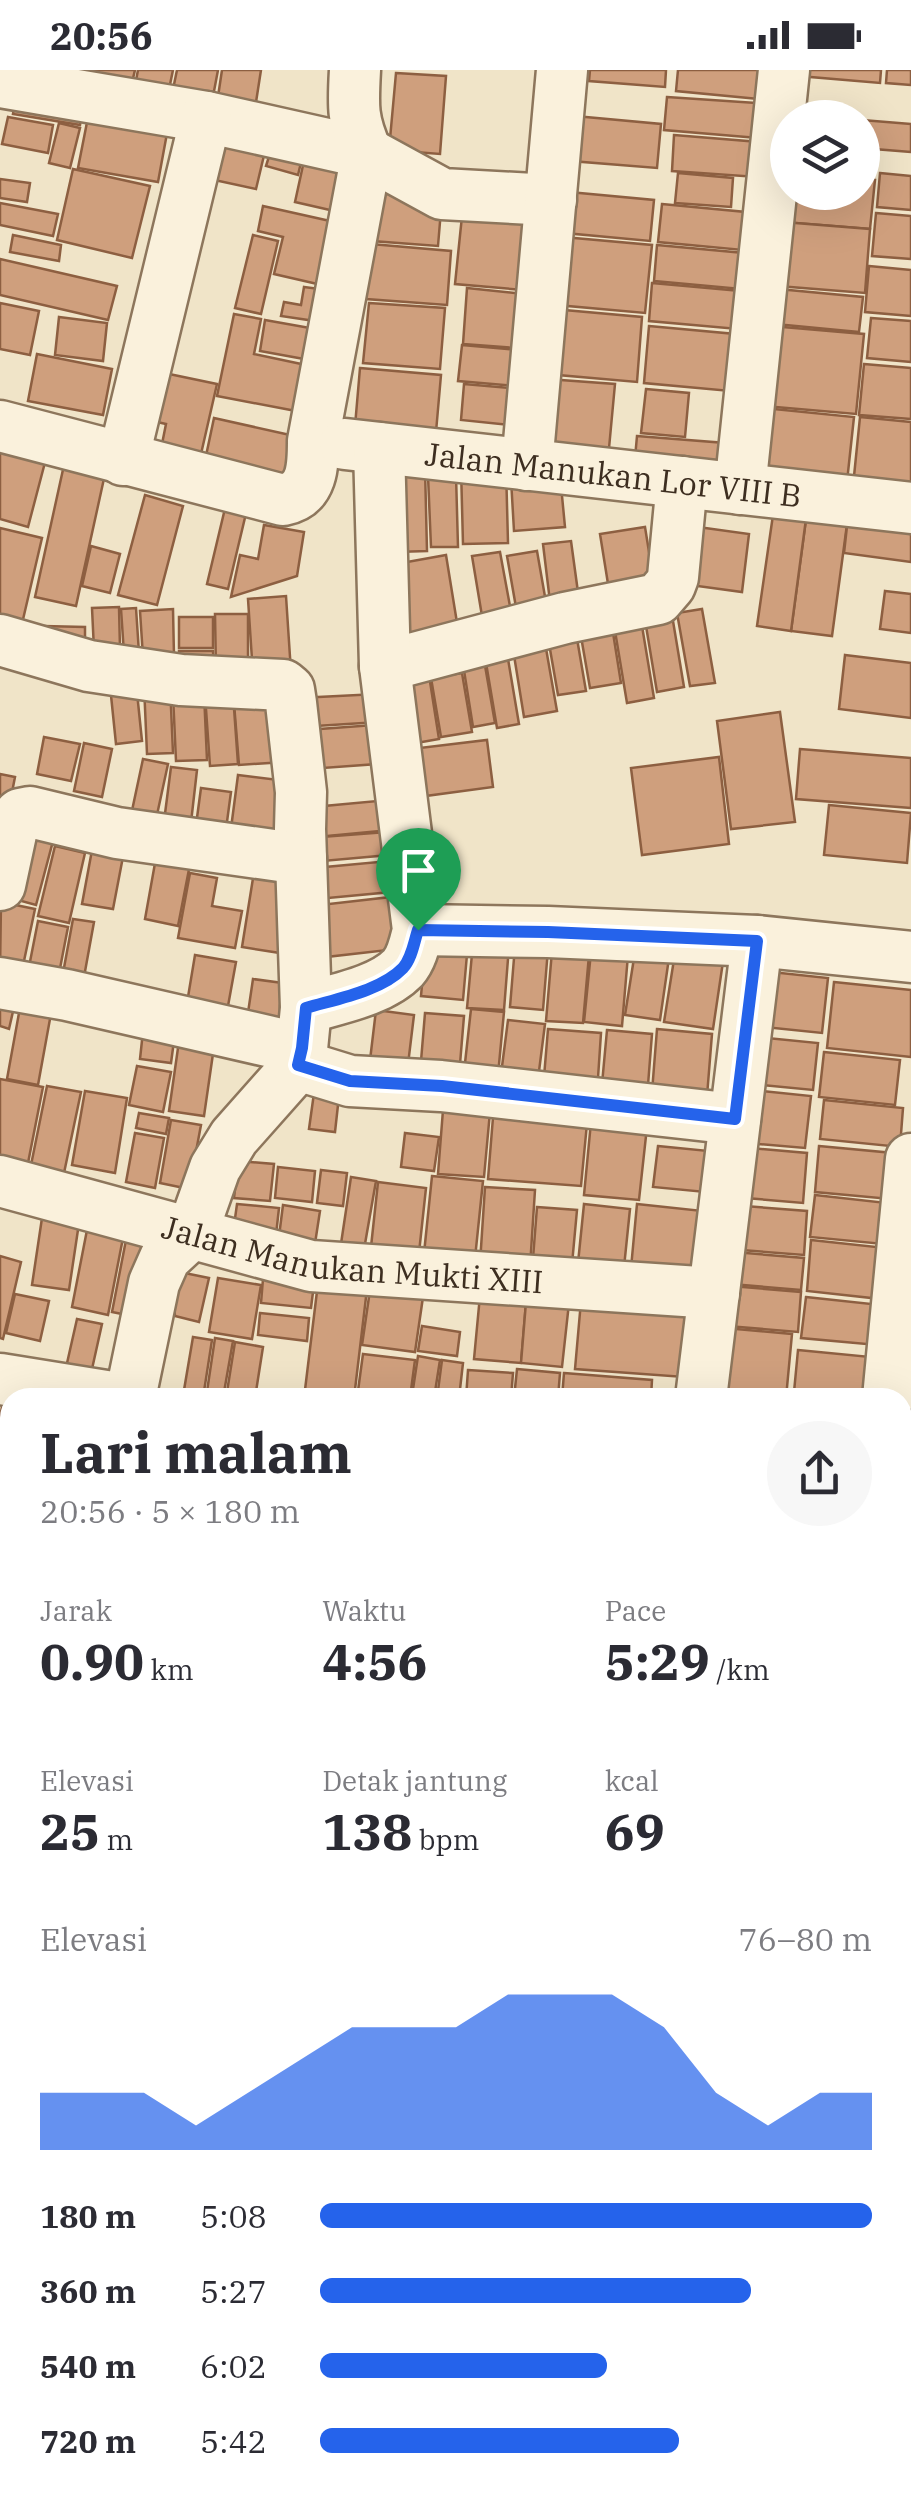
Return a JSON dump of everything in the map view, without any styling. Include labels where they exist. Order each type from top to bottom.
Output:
[{"type":"street","points":[[0,426],[283,500],[295,498],[304,490],[313,466],[313,440],[367,153],[356,128],[355,70]]},
{"type":"street","points":[[527,464],[562,70]]},
{"type":"street","points":[[740,489],[784,70]]},
{"type":"street","points":[[2,92],[206,117],[367,153],[442,194],[551,200]]},
{"type":"street","points":[[123,460],[206,117]]},
{"type":"street","name":"Jalan Manukan Lor VIII B","points":[[313,440],[911,508]]},
{"type":"street","points":[[132,1388],[154,1283],[165,1258],[192,1233],[214,1168],[302,1041],[365,990],[404,967],[418,930],[385,666],[379,448]]},
{"type":"street","points":[[385,666],[565,618],[658,600],[673,577],[682,482]]},
{"type":"street","points":[[0,640],[89,666],[181,680],[283,685],[289,690],[301,792],[302,1041]]},
{"type":"street","points":[[0,886],[14,820],[30,812],[117,833],[301,860]]},
{"type":"street","points":[[418,930],[757,941],[911,957]]},
{"type":"street","points":[[702,1388],[757,941]]},
{"type":"street","points":[[0,982],[302,1041],[350,1081],[442,1086],[735,1119]]},
{"type":"street","points":[[889,1388],[911,1158]]},
{"type":"street","name":"Jalan Manukan Mukti XIII","points":[[0,1181],[311,1266],[714,1294]]},
{"type":"street","points":[[0,1379],[56,1388]]},
{"type":"building","points":[[62,70],[135,70],[129,95]]},
{"type":"building","points":[[138,70],[173,70],[167,99],[134,91]]},
{"type":"building","points":[[177,70],[218,70],[211,107],[171,99]]},
{"type":"building","points":[[222,70],[261,70],[254,115],[216,110]]},
{"type":"building","points":[[590,70],[666,70],[665,87],[589,81]]},
{"type":"building","points":[[678,70],[773,70],[770,100],[676,91]]},
{"type":"building","points":[[799,70],[881,70],[880,83],[799,76]]},
{"type":"building","points":[[887,70],[911,70],[911,85],[886,83]]},
{"type":"building","points":[[396,73],[446,76],[440,154],[389,150]]},
{"type":"building","points":[[17,90],[84,101],[80,125],[13,114]]},
{"type":"building","points":[[667,97],[770,104],[769,139],[664,130]]},
{"type":"building","points":[[91,102],[170,117],[158,182],[78,168]]},
{"type":"building","points":[[575,116],[661,124],[657,168],[571,161]]},
{"type":"building","points":[[8,117],[53,125],[48,153],[2,144]]},
{"type":"building","points":[[880,121],[911,124],[911,152],[880,149]]},
{"type":"building","points":[[59,123],[80,128],[70,168],[49,163]]},
{"type":"building","points":[[205,134],[266,147],[256,189],[196,176]]},
{"type":"building","points":[[674,135],[759,142],[757,177],[672,171]]},
{"type":"building","points":[[272,147],[303,154],[298,175],[266,166]]},
{"type":"building","points":[[307,147],[356,157],[343,213],[295,202]]},
{"type":"building","points":[[73,169],[150,186],[132,258],[57,240]]},
{"type":"building","points":[[678,173],[733,178],[731,207],[675,203]]},
{"type":"building","points":[[880,173],[911,176],[911,210],[880,207]]},
{"type":"building","points":[[0,179],[30,183],[27,202],[0,198]]},
{"type":"building","points":[[569,192],[654,200],[650,241],[565,233]]},
{"type":"building","points":[[376,193],[442,198],[438,246],[372,241]]},
{"type":"building","points":[[0,203],[58,214],[53,236],[0,225]]},
{"type":"building","points":[[662,204],[756,213],[753,251],[658,242]]},
{"type":"building","points":[[263,206],[339,223],[326,286],[274,274],[283,237],[258,231]]},
{"type":"building","points":[[785,210],[872,210],[870,229],[783,222]]},
{"type":"building","points":[[876,213],[911,216],[911,259],[872,256]]},
{"type":"building","points":[[462,216],[541,223],[535,291],[455,284]]},
{"type":"building","points":[[783,222],[870,229],[865,293],[778,286]]},
{"type":"building","points":[[13,235],[61,245],[59,261],[10,252]]},
{"type":"building","points":[[253,235],[278,241],[261,314],[235,308]]},
{"type":"building","points":[[563,237],[652,245],[645,313],[557,305]]},
{"type":"building","points":[[371,244],[451,251],[447,305],[366,299]]},
{"type":"building","points":[[657,245],[755,254],[752,290],[654,281]]},
{"type":"building","points":[[0,259],[117,286],[108,320],[0,295]]},
{"type":"building","points":[[869,266],[911,270],[911,316],[865,312]]},
{"type":"building","points":[[652,283],[752,292],[749,330],[649,321]]},
{"type":"building","points":[[304,287],[320,289],[315,321],[281,316],[284,302],[301,305]]},
{"type":"building","points":[[467,288],[533,295],[528,349],[463,344]]},
{"type":"building","points":[[778,289],[863,297],[859,332],[775,324]]},
{"type":"building","points":[[0,303],[39,311],[30,355],[0,349]]},
{"type":"building","points":[[369,303],[445,308],[440,369],[363,363]]},
{"type":"building","points":[[553,309],[642,317],[637,382],[547,374]]},
{"type":"building","points":[[234,314],[261,319],[254,354],[306,365],[296,411],[217,396]]},
{"type":"building","points":[[59,317],[107,323],[103,361],[55,355]]},
{"type":"building","points":[[871,318],[911,321],[911,362],[867,358]]},
{"type":"building","points":[[265,320],[310,328],[304,359],[260,351]]},
{"type":"building","points":[[649,326],[746,335],[741,392],[644,383]]},
{"type":"building","points":[[771,326],[864,334],[856,414],[764,406]]},
{"type":"building","points":[[462,345],[530,351],[527,387],[458,381]]},
{"type":"building","points":[[37,354],[112,369],[103,415],[28,401]]},
{"type":"building","points":[[864,364],[911,368],[911,419],[859,415]]},
{"type":"building","points":[[360,368],[441,375],[436,432],[355,426]]},
{"type":"building","points":[[150,370],[217,384],[198,467],[159,459],[166,424],[139,418]]},
{"type":"building","points":[[547,379],[615,384],[608,459],[541,453]]},
{"type":"building","points":[[464,384],[523,389],[520,426],[461,420]]},
{"type":"building","points":[[646,389],[689,393],[685,437],[641,433]]},
{"type":"building","points":[[764,408],[854,417],[846,491],[756,483]]},
{"type":"building","points":[[860,417],[911,422],[911,492],[853,486]]},
{"type":"building","points":[[214,418],[299,437],[287,488],[203,470]]},
{"type":"building","points":[[637,436],[738,444],[734,478],[634,469]]},
{"type":"building","points":[[0,439],[48,451],[28,527],[0,519]]},
{"type":"building","points":[[64,465],[105,474],[76,606],[35,597]]},
{"type":"building","points":[[425,467],[427,551],[396,552],[393,468]]},
{"type":"building","points":[[506,467],[508,543],[463,544],[461,468]]},
{"type":"building","points":[[456,475],[458,547],[431,547],[428,476]]},
{"type":"building","points":[[560,475],[565,527],[514,531],[511,479]]},
{"type":"building","points":[[145,495],[183,506],[157,605],[118,595]]},
{"type":"building","points":[[227,500],[248,505],[228,589],[207,584]]},
{"type":"building","points":[[807,512],[848,517],[832,636],[791,631]]},
{"type":"building","points":[[773,515],[806,519],[791,631],[757,626]]},
{"type":"building","points":[[848,517],[911,525],[911,562],[844,553]]},
{"type":"building","points":[[264,525],[304,532],[297,576],[231,597],[240,555],[258,559]]},
{"type":"building","points":[[645,527],[654,583],[609,590],[600,534]]},
{"type":"building","points":[[698,527],[749,534],[742,592],[690,585]]},
{"type":"building","points":[[0,528],[42,538],[21,628],[0,623]]},
{"type":"building","points":[[571,541],[580,607],[551,610],[543,544]]},
{"type":"building","points":[[91,546],[120,554],[110,593],[82,586]]},
{"type":"building","points":[[537,551],[547,608],[517,613],[507,556]]},
{"type":"building","points":[[500,552],[512,617],[483,622],[472,556]]},
{"type":"building","points":[[446,555],[459,635],[409,644],[396,564]]},
{"type":"building","points":[[885,591],[911,594],[911,633],[880,629]]},
{"type":"building","points":[[286,596],[291,672],[253,675],[248,599]]},
{"type":"building","points":[[119,607],[120,649],[94,650],[92,608]]},
{"type":"building","points":[[136,608],[139,653],[124,654],[121,609]]},
{"type":"building","points":[[173,609],[174,656],[143,657],[140,611]]},
{"type":"building","points":[[671,609],[684,687],[657,692],[644,614]]},
{"type":"building","points":[[702,609],[715,683],[690,686],[677,613]]},
{"type":"building","points":[[215,614],[248,614],[248,670],[216,671]]},
{"type":"building","points":[[640,614],[654,698],[627,703],[613,619]]},
{"type":"building","points":[[179,617],[213,617],[213,648],[179,648]]},
{"type":"building","points":[[611,620],[621,683],[590,688],[579,625]]},
{"type":"building","points":[[43,626],[85,627],[85,651],[43,650]]},
{"type":"building","points":[[575,627],[586,691],[558,695],[547,632]]},
{"type":"building","points":[[544,637],[557,711],[524,717],[512,643]]},
{"type":"building","points":[[179,651],[213,651],[214,677],[179,678]]},
{"type":"building","points":[[507,653],[519,724],[497,728],[485,657]]},
{"type":"building","points":[[483,654],[495,723],[473,727],[462,658]]},
{"type":"building","points":[[845,655],[911,663],[911,718],[839,709]]},
{"type":"building","points":[[135,673],[142,741],[116,744],[109,676]]},
{"type":"building","points":[[462,673],[472,732],[441,737],[431,678]]},
{"type":"building","points":[[429,675],[439,739],[405,745],[394,681]]},
{"type":"building","points":[[170,684],[173,753],[147,754],[144,685]]},
{"type":"building","points":[[279,687],[284,762],[239,765],[233,691]]},
{"type":"building","points":[[204,693],[207,760],[176,761],[173,695]]},
{"type":"building","points":[[233,694],[238,764],[210,766],[205,695]]},
{"type":"building","points":[[377,694],[379,722],[300,727],[299,698]]},
{"type":"building","points":[[780,712],[795,822],[731,829],[717,721]]},
{"type":"building","points":[[374,725],[377,764],[323,768],[320,729]]},
{"type":"building","points":[[44,737],[80,744],[71,781],[37,774]]},
{"type":"building","points":[[487,740],[493,787],[418,797],[411,749]]},
{"type":"building","points":[[84,743],[112,749],[102,797],[74,791]]},
{"type":"building","points":[[800,749],[911,758],[911,808],[796,799]]},
{"type":"building","points":[[719,757],[729,844],[642,855],[631,768]]},
{"type":"building","points":[[143,759],[168,764],[155,824],[130,820]]},
{"type":"building","points":[[171,767],[197,770],[189,840],[162,837]]},
{"type":"building","points":[[0,774],[15,777],[6,823],[0,822]]},
{"type":"building","points":[[238,775],[287,781],[279,842],[230,836]]},
{"type":"building","points":[[201,788],[231,792],[224,844],[194,840]]},
{"type":"building","points":[[377,801],[380,831],[306,838],[303,808]]},
{"type":"building","points":[[829,805],[911,813],[907,863],[824,855]]},
{"type":"building","points":[[21,832],[53,841],[36,905],[3,896]]},
{"type":"building","points":[[387,832],[389,855],[323,861],[321,837]]},
{"type":"building","points":[[95,834],[126,841],[113,909],[82,904]]},
{"type":"building","points":[[55,846],[85,853],[69,923],[38,916]]},
{"type":"building","points":[[157,852],[191,859],[178,926],[145,919]]},
{"type":"building","points":[[389,861],[391,892],[307,900],[304,869]]},
{"type":"building","points":[[254,872],[291,878],[280,953],[242,947]]},
{"type":"building","points":[[190,873],[217,878],[212,906],[242,911],[235,948],[178,938]]},
{"type":"building","points":[[391,897],[397,949],[317,958],[311,906]]},
{"type":"building","points":[[1,902],[35,909],[21,975],[0,971]]},
{"type":"building","points":[[73,919],[94,922],[82,988],[61,984]]},
{"type":"building","points":[[38,921],[68,927],[57,984],[27,977]]},
{"type":"building","points":[[637,939],[671,944],[660,1020],[625,1015]]},
{"type":"building","points":[[426,940],[468,943],[463,1000],[421,996]]},
{"type":"building","points":[[473,943],[509,946],[504,1010],[467,1008]]},
{"type":"building","points":[[515,946],[548,949],[543,1010],[510,1007]]},
{"type":"building","points":[[676,947],[724,955],[713,1029],[664,1022]]},
{"type":"building","points":[[552,951],[589,955],[583,1023],[546,1021]]},
{"type":"building","points":[[591,952],[628,955],[622,1026],[584,1022]]},
{"type":"building","points":[[195,955],[236,962],[224,1028],[184,1021]]},
{"type":"building","points":[[761,971],[828,978],[822,1033],[755,1026]]},
{"type":"building","points":[[253,979],[298,985],[290,1039],[245,1033]]},
{"type":"building","points":[[834,982],[911,990],[911,1057],[827,1048]]},
{"type":"building","points":[[0,990],[17,994],[9,1029],[0,1026]]},
{"type":"building","points":[[21,1002],[52,1008],[38,1085],[7,1079]]},
{"type":"building","points":[[471,1009],[504,1012],[497,1085],[463,1081]]},
{"type":"building","points":[[376,1010],[414,1015],[406,1081],[368,1077]]},
{"type":"building","points":[[425,1013],[464,1016],[459,1076],[420,1073]]},
{"type":"building","points":[[508,1020],[545,1024],[537,1087],[500,1082]]},
{"type":"building","points":[[144,1022],[176,1026],[171,1063],[140,1059]]},
{"type":"building","points":[[181,1027],[216,1033],[204,1116],[169,1111]]},
{"type":"building","points":[[548,1029],[601,1033],[597,1093],[543,1089]]},
{"type":"building","points":[[657,1029],[712,1034],[707,1096],[652,1092]]},
{"type":"building","points":[[607,1030],[652,1034],[647,1098],[601,1095]]},
{"type":"building","points":[[757,1037],[818,1043],[813,1090],[753,1084]]},
{"type":"building","points":[[824,1052],[900,1060],[895,1105],[819,1097]]},
{"type":"building","points":[[137,1066],[171,1072],[163,1112],[129,1105]]},
{"type":"building","points":[[0,1079],[43,1087],[27,1168],[0,1163]]},
{"type":"building","points":[[47,1086],[81,1092],[64,1173],[31,1165]]},
{"type":"building","points":[[751,1090],[811,1096],[805,1148],[746,1143]]},
{"type":"building","points":[[85,1091],[127,1098],[115,1173],[72,1165]]},
{"type":"building","points":[[314,1093],[339,1096],[335,1132],[309,1129]]},
{"type":"building","points":[[444,1097],[491,1101],[484,1177],[438,1174]]},
{"type":"building","points":[[824,1100],[903,1108],[900,1147],[820,1139]]},
{"type":"building","points":[[494,1105],[588,1113],[581,1186],[488,1179]]},
{"type":"building","points":[[139,1113],[169,1118],[166,1134],[136,1128]]},
{"type":"building","points":[[171,1120],[201,1125],[189,1189],[160,1183]]},
{"type":"building","points":[[591,1122],[647,1127],[639,1200],[584,1195]]},
{"type":"building","points":[[135,1133],[164,1138],[155,1188],[126,1182]]},
{"type":"building","points":[[405,1133],[439,1137],[434,1171],[401,1167]]},
{"type":"building","points":[[658,1146],[709,1151],[705,1192],[653,1187]]},
{"type":"building","points":[[819,1146],[893,1153],[890,1199],[815,1192]]},
{"type":"building","points":[[739,1147],[807,1153],[803,1203],[734,1197]]},
{"type":"building","points":[[238,1161],[274,1164],[270,1201],[234,1198]]},
{"type":"building","points":[[278,1167],[315,1171],[312,1202],[275,1198]]},
{"type":"building","points":[[321,1170],[347,1173],[343,1206],[317,1203]]},
{"type":"building","points":[[432,1176],[483,1181],[474,1268],[423,1263]]},
{"type":"building","points":[[351,1177],[376,1181],[362,1261],[339,1257]]},
{"type":"building","points":[[378,1182],[426,1188],[418,1262],[370,1256]]},
{"type":"building","points":[[485,1187],[535,1190],[530,1267],[480,1263]]},
{"type":"building","points":[[815,1195],[887,1203],[883,1244],[810,1237]]},
{"type":"building","points":[[237,1204],[279,1208],[275,1244],[232,1240]]},
{"type":"building","points":[[584,1204],[630,1209],[623,1277],[577,1273]]},
{"type":"building","points":[[637,1204],[703,1211],[697,1274],[631,1268]]},
{"type":"building","points":[[283,1205],[320,1211],[314,1250],[278,1244]]},
{"type":"building","points":[[732,1205],[807,1211],[804,1255],[728,1249]]},
{"type":"building","points":[[537,1207],[577,1210],[571,1275],[532,1271]]},
{"type":"building","points":[[42,1218],[79,1223],[69,1290],[32,1285]]},
{"type":"building","points":[[87,1230],[123,1238],[108,1315],[72,1307]]},
{"type":"building","points":[[126,1240],[155,1246],[142,1318],[112,1312]]},
{"type":"building","points":[[811,1240],[886,1248],[881,1299],[807,1291]]},
{"type":"building","points":[[734,1252],[804,1258],[801,1290],[731,1284]]},
{"type":"building","points":[[0,1256],[21,1262],[3,1339],[0,1338]]},
{"type":"building","points":[[170,1270],[209,1278],[199,1322],[175,1316]]},
{"type":"building","points":[[218,1278],[261,1285],[252,1339],[209,1332]]},
{"type":"building","points":[[263,1279],[314,1284],[311,1308],[261,1303]]},
{"type":"building","points":[[318,1283],[367,1289],[355,1388],[305,1388]]},
{"type":"building","points":[[481,1285],[527,1290],[521,1363],[474,1359]]},
{"type":"building","points":[[731,1286],[801,1292],[798,1332],[727,1326]]},
{"type":"building","points":[[370,1290],[423,1297],[415,1352],[362,1345]]},
{"type":"building","points":[[527,1290],[570,1294],[562,1367],[521,1363]]},
{"type":"building","points":[[15,1294],[49,1301],[40,1341],[6,1333]]},
{"type":"building","points":[[806,1297],[881,1305],[877,1345],[801,1338]]},
{"type":"building","points":[[581,1301],[690,1309],[684,1377],[575,1369]]},
{"type":"building","points":[[260,1313],[309,1318],[307,1341],[258,1335]]},
{"type":"building","points":[[77,1319],[102,1324],[90,1378],[65,1372]]},
{"type":"building","points":[[422,1326],[460,1332],[457,1356],[418,1351]]},
{"type":"building","points":[[725,1328],[792,1334],[787,1388],[720,1388]]},
{"type":"building","points":[[193,1337],[212,1340],[205,1388],[184,1388]]},
{"type":"building","points":[[215,1338],[233,1341],[225,1388],[208,1388]]},
{"type":"building","points":[[235,1342],[263,1347],[257,1388],[228,1388]]},
{"type":"building","points":[[798,1350],[871,1357],[868,1388],[794,1388]]},
{"type":"building","points":[[363,1354],[415,1360],[411,1388],[358,1388]]},
{"type":"building","points":[[418,1356],[440,1360],[436,1388],[413,1388]]},
{"type":"building","points":[[442,1360],[463,1363],[460,1388],[438,1388]]},
{"type":"building","points":[[517,1369],[560,1373],[559,1388],[515,1388]]},
{"type":"building","points":[[468,1370],[513,1373],[512,1388],[467,1388]]},
{"type":"building","points":[[564,1373],[652,1380],[652,1388],[563,1388]]},
{"type":"route","points":[[418,930],[757,941],[735,1119],[442,1086],[350,1081],[298,1065],[306,1008],[365,990],[404,967],[418,930]]}]
